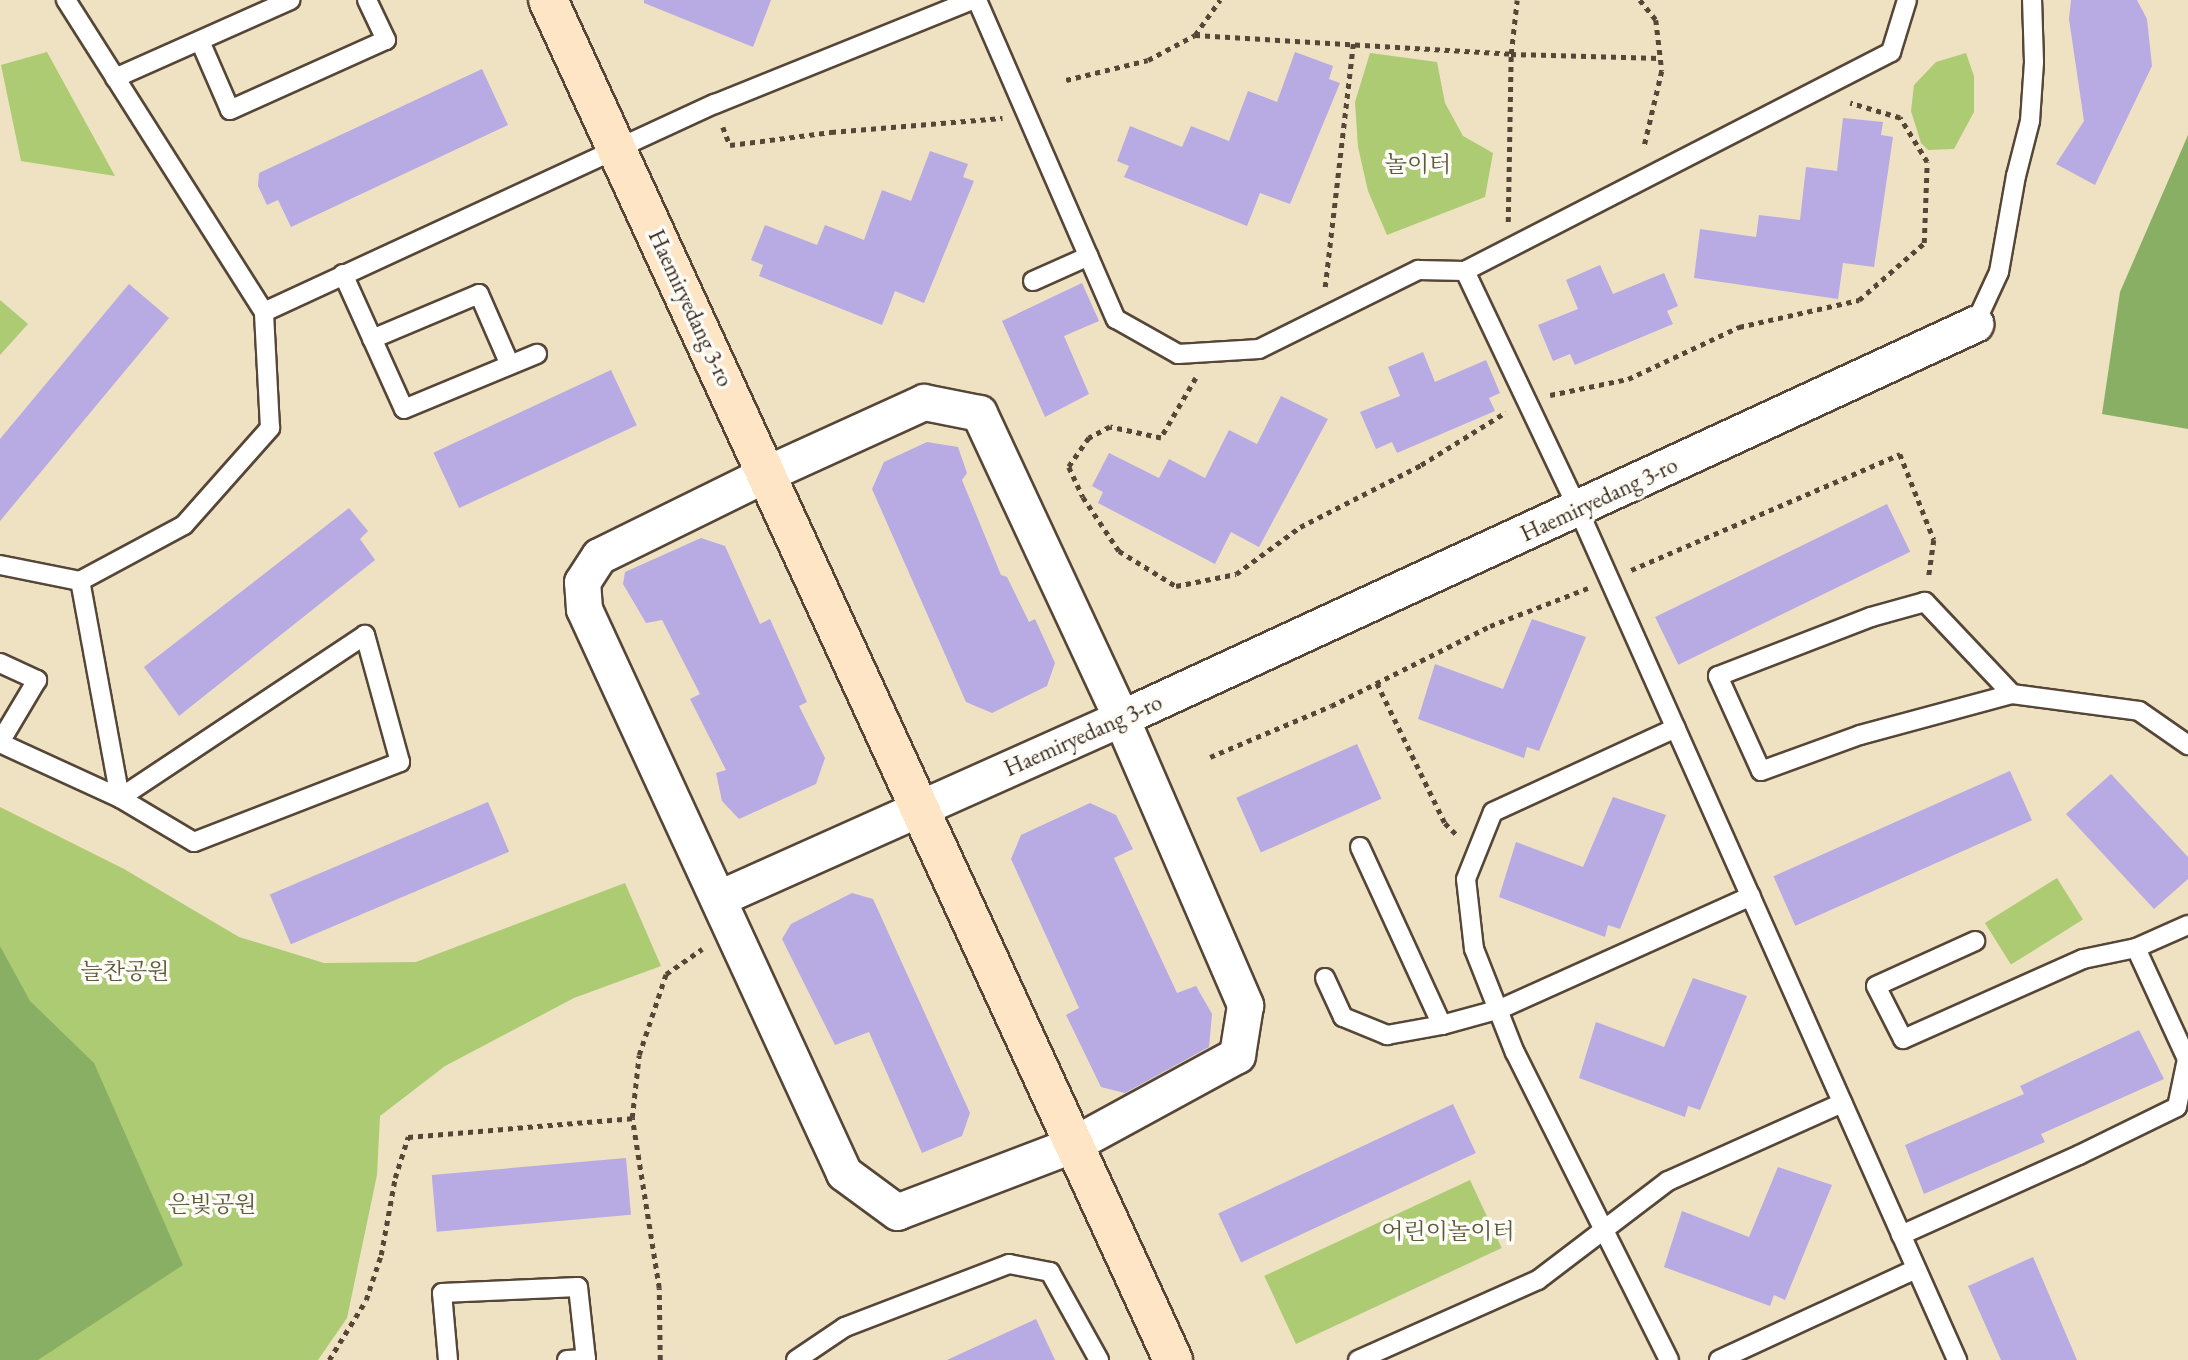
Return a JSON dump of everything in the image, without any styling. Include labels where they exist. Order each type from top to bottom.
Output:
[{"type":"street","name":"Haemiryedang 3-ro","points":[[548,0],[768,473],[918,809],[1172,1360]]},
{"type":"street","name":"Haemiryedang 3-ro","points":[[918,809],[1578,509],[1975,324]]},
{"type":"street","points":[[924,402],[979,413],[1121,718],[1245,1005],[1237,1055],[1072,1145],[897,1212],[844,1173],[726,912],[584,609],[582,582],[599,556],[768,473],[924,402]]},
{"type":"street","points":[[726,912],[918,809]]},
{"type":"lane","points":[[0,565],[80,581],[184,524],[271,428],[264,312],[66,0]]},
{"type":"lane","points":[[115,78],[290,0]]},
{"type":"lane","points":[[200,41],[230,110],[386,40],[367,0]]},
{"type":"lane","points":[[264,312],[715,104],[975,0],[1116,319],[1178,354],[1259,349],[1419,270],[1465,271],[1892,52],[1907,0]]},
{"type":"lane","name":"Haemiryedang 3-ro","points":[[1975,324],[1999,272],[2029,121],[2034,62],[2032,0]]},
{"type":"lane","points":[[1033,281],[1089,256]]},
{"type":"lane","points":[[1465,271],[1578,509],[1956,1360]]},
{"type":"lane","points":[[343,274],[404,409],[537,354]]},
{"type":"lane","points":[[372,339],[479,294],[510,365]]},
{"type":"lane","points":[[80,581],[120,797]]},
{"type":"lane","points":[[2012,694],[1925,602],[1871,617],[1718,676],[1761,771],[1860,735],[2012,694],[2139,711],[2188,745]]},
{"type":"lane","points":[[0,663],[37,680],[0,742],[120,797],[194,842],[400,762],[365,635],[120,797]]},
{"type":"lane","points":[[1669,1360],[1516,1052],[1474,949],[1466,879],[1493,812],[1676,728]]},
{"type":"lane","points":[[1360,847],[1442,1025]]},
{"type":"lane","points":[[1325,978],[1343,1017],[1387,1035],[1442,1025],[1500,1009],[1751,896]]},
{"type":"lane","points":[[1975,941],[1876,986],[1903,1039],[2082,959],[2136,948],[2188,925]]},
{"type":"lane","points":[[1901,1235],[2079,1155],[2177,1107],[2187,1059],[2136,948]]},
{"type":"lane","points":[[1357,1360],[1538,1280],[1668,1181],[1842,1103]]},
{"type":"lane","points":[[796,1360],[845,1327],[1009,1264],[1051,1272],[1098,1360]]},
{"type":"lane","points":[[1719,1360],[1916,1269]]},
{"type":"lane","points":[[447,1360],[442,1293],[578,1286],[586,1360],[566,1360]]},
{"type":"path","points":[[1066,80],[1148,60],[1195,35],[1220,0]]},
{"type":"path","points":[[1517,0],[1511,54],[1506,218],[1518,244]]},
{"type":"path","points":[[1627,188],[1648,140],[1662,71],[1656,20],[1640,0]]},
{"type":"path","points":[[1195,35],[1511,54],[1660,58]]},
{"type":"path","points":[[1322,318],[1353,44]]},
{"type":"path","points":[[1211,352],[1161,438],[1110,426],[1089,439],[1069,467],[1083,498],[1119,551],[1176,586],[1236,574],[1300,527],[1421,465],[1526,400],[1628,379],[1739,327],[1859,300],[1924,243],[1927,162],[1899,118],[1812,92]]},
{"type":"path","points":[[715,104],[730,145],[831,132],[1028,116]]},
{"type":"path","points":[[1377,683],[1445,823],[1476,853]]},
{"type":"path","points":[[660,1360],[659,1288],[632,1118],[639,1055],[666,974],[726,912]]},
{"type":"path","points":[[329,1360],[366,1300],[381,1255],[395,1178],[408,1137],[632,1118]]},
{"type":"green space","points":[[47,52],[115,176],[21,161],[1,65]]},
{"type":"green space","name":"놀이터","points":[[1370,53],[1437,62],[1445,103],[1463,136],[1493,153],[1485,197],[1387,235],[1368,191],[1358,147],[1355,102]]},
{"type":"green space","points":[[1966,53],[1974,76],[1974,112],[1954,149],[1928,150],[1921,143],[1911,111],[1914,85],[1936,62]]},
{"type":"green space","points":[[2188,135],[2188,429],[2102,414],[2120,292]]},
{"type":"green space","points":[[0,300],[28,324],[0,355]]},
{"type":"green space","points":[[0,807],[124,869],[239,937],[324,963],[416,962],[625,883],[661,966],[574,998],[445,1066],[380,1116],[377,1175],[347,1318],[318,1360],[0,1360]]},
{"type":"green space","points":[[2057,878],[2083,920],[2011,965],[1985,923]]},
{"type":"green space","points":[[0,946],[30,1001],[94,1063],[183,1265],[38,1360],[0,1360]]},
{"type":"green space","name":"어린이놀이터","points":[[1470,1180],[1502,1248],[1296,1344],[1264,1276]]},
{"type":"building","points":[[644,0],[771,0],[753,47],[644,3]]},
{"type":"building","points":[[2071,0],[2137,0],[2147,19],[2152,66],[2095,185],[2056,164],[2084,121],[2069,19]]},
{"type":"building","points":[[1295,52],[1333,66],[1329,79],[1340,83],[1290,204],[1260,193],[1247,226],[1124,177],[1129,166],[1117,161],[1130,126],[1182,147],[1191,126],[1229,141],[1248,91],[1277,102]]},
{"type":"building","points":[[482,69],[508,125],[291,227],[278,200],[267,205],[258,186],[259,173]]},
{"type":"building","points":[[1843,118],[1883,122],[1881,135],[1893,137],[1874,267],[1843,263],[1838,299],[1694,278],[1700,229],[1756,237],[1759,215],[1800,220],[1806,167],[1837,171]]},
{"type":"building","points":[[930,151],[968,164],[963,177],[974,181],[924,303],[895,291],[882,325],[759,276],[763,265],[751,260],[765,225],[817,245],[825,225],[864,240],[882,190],[911,201]]},
{"type":"building","points":[[1600,265],[1613,294],[1664,273],[1678,306],[1667,311],[1673,324],[1575,365],[1570,354],[1553,361],[1538,325],[1578,309],[1566,280]]},
{"type":"building","points":[[1082,283],[1099,321],[1064,336],[1089,394],[1045,417],[1002,321]]},
{"type":"building","points":[[129,284],[169,318],[0,521],[0,439]]},
{"type":"building","points":[[1423,352],[1435,382],[1486,360],[1500,393],[1489,398],[1495,411],[1397,453],[1392,442],[1376,449],[1360,412],[1400,396],[1388,367]]},
{"type":"building","points":[[611,370],[637,425],[459,508],[433,453]]},
{"type":"building","points":[[1281,396],[1328,419],[1259,547],[1231,532],[1215,564],[1098,503],[1103,492],[1092,486],[1109,453],[1159,478],[1169,459],[1205,478],[1229,430],[1257,444]]},
{"type":"building","points":[[927,442],[958,447],[967,473],[962,480],[1001,575],[1007,577],[1029,622],[1035,619],[1055,663],[1047,686],[992,713],[966,702],[872,489],[884,462]]},
{"type":"building","points":[[1887,504],[1910,552],[1678,665],[1655,617]]},
{"type":"building","points":[[349,508],[368,531],[360,539],[375,560],[179,716],[144,667]]},
{"type":"building","points":[[701,538],[725,546],[760,624],[770,619],[807,702],[799,706],[825,758],[816,784],[739,819],[722,801],[716,773],[726,770],[690,699],[700,694],[662,620],[646,623],[623,584],[625,572]]},
{"type":"building","points":[[1532,619],[1586,637],[1539,751],[1527,747],[1524,758],[1418,719],[1435,664],[1503,689]]},
{"type":"building","points":[[1357,744],[1381,799],[1261,853],[1236,798]]},
{"type":"building","points":[[2010,771],[2032,820],[1795,926],[1773,876]]},
{"type":"building","points":[[2111,774],[2188,857],[2188,879],[2154,909],[2066,814]]},
{"type":"building","points":[[1613,797],[1666,815],[1620,929],[1608,925],[1605,937],[1499,897],[1516,842],[1583,867]]},
{"type":"building","points":[[488,802],[509,852],[291,944],[270,895]]},
{"type":"building","points":[[1090,803],[1116,815],[1133,849],[1114,858],[1177,993],[1196,986],[1212,1014],[1209,1047],[1125,1093],[1101,1087],[1066,1015],[1079,1008],[1011,859],[1021,835]]},
{"type":"building","points":[[852,893],[873,899],[970,1113],[962,1136],[922,1153],[869,1032],[835,1045],[782,939],[791,924]]},
{"type":"building","points":[[1693,978],[1747,996],[1700,1110],[1688,1106],[1685,1117],[1579,1078],[1596,1022],[1664,1047]]},
{"type":"building","points":[[2139,1030],[2164,1079],[2041,1134],[2045,1142],[1924,1194],[1905,1145],[2024,1094],[2020,1086]]},
{"type":"building","points":[[1453,1104],[1476,1153],[1241,1262],[1218,1213]]},
{"type":"building","points":[[626,1158],[631,1215],[437,1232],[432,1175]]},
{"type":"building","points":[[1778,1167],[1832,1185],[1785,1300],[1774,1295],[1770,1306],[1664,1267],[1682,1211],[1749,1237]]},
{"type":"building","points":[[2033,1257],[2077,1360],[2001,1360],[1968,1286]]},
{"type":"building","points":[[1036,1319],[1055,1360],[947,1360]]},
{"type":"park label","name":"늘찬공원","points":[[125,971]]},
{"type":"park label","name":"은빛공원","points":[[212,1204]]}]
